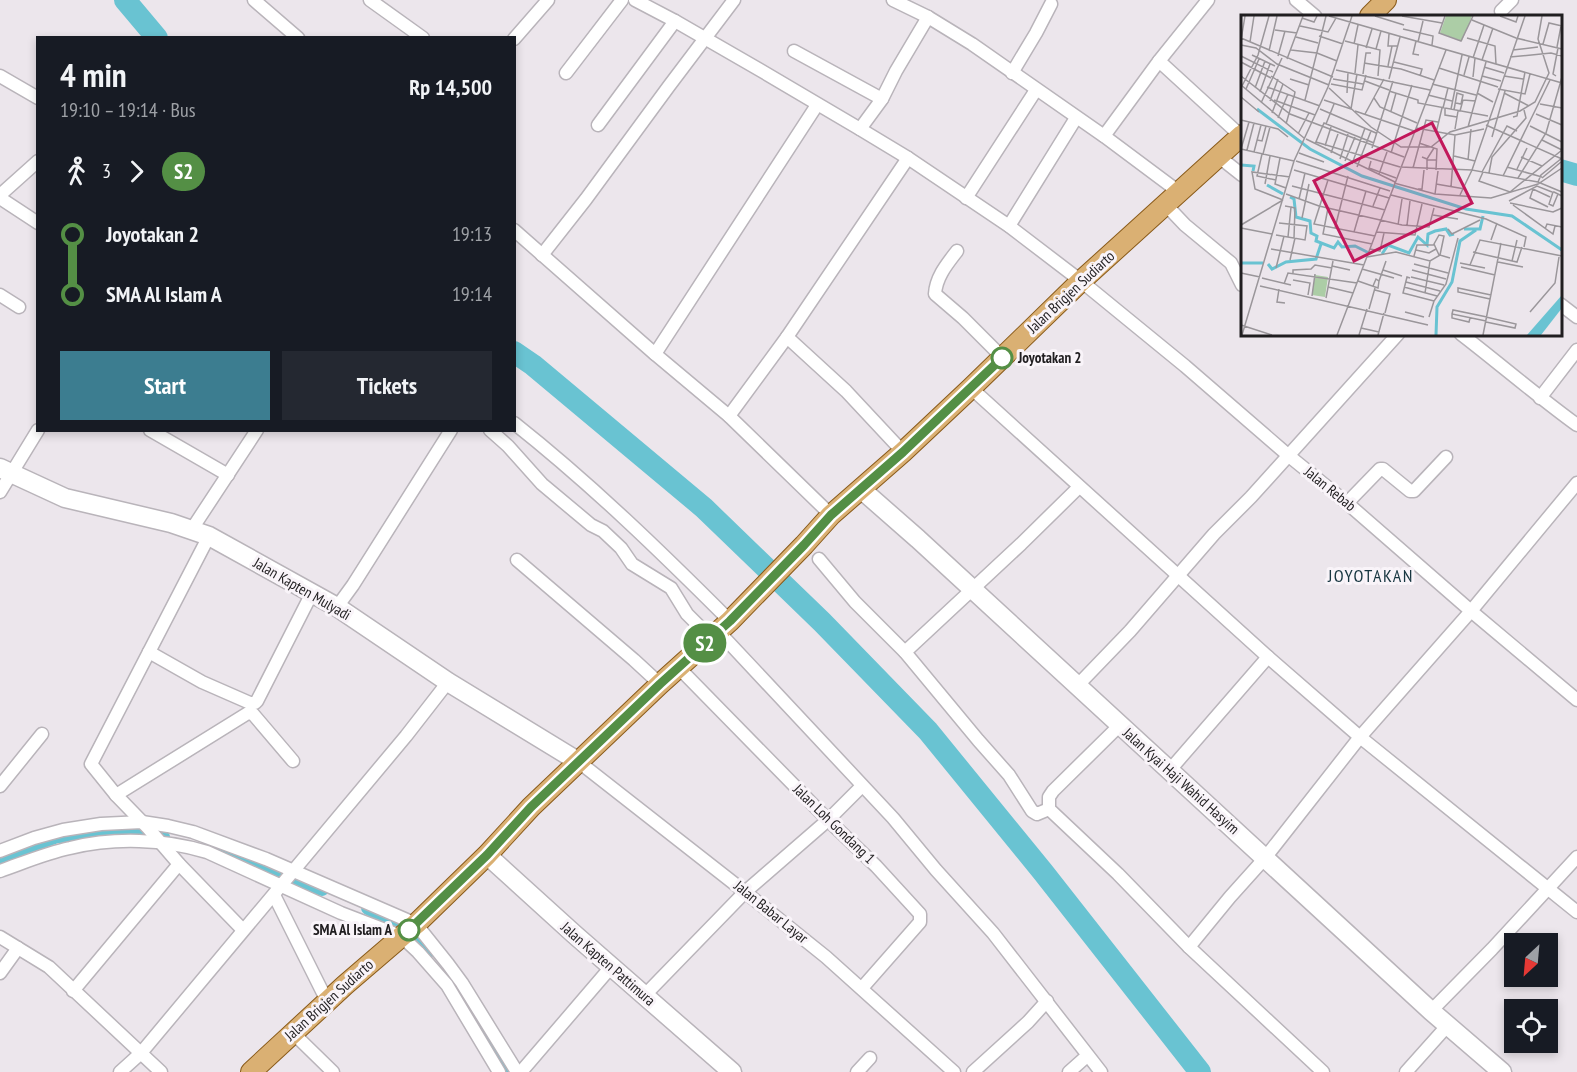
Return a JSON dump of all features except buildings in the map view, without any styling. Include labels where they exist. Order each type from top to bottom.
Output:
[{"type":"main road","name":"Jalan Brigjen Sudiarto","points":[[251,1072],[487,855],[531,807],[720,630],[795,555],[831,515],[903,452],[1081,281],[1241,136]]},
{"type":"main road","name":"Jalan Kapten Mulyadi","points":[[5,470],[65,498],[171,523],[201,533],[337,607],[448,682],[579,762]]},
{"type":"main road","name":"Jalan Kyai Haji Wahid Hasyim","points":[[861,489],[1431,1011],[1502,1072]]},
{"type":"main road","name":"Jalan Kapten Pattimura","points":[[487,855],[732,1072]]},
{"type":"street","points":[[254,0],[296,36]]},
{"type":"street","points":[[370,0],[420,36]]},
{"type":"street","points":[[516,37],[548,0]]},
{"type":"street","points":[[566,73],[622,0]]},
{"type":"street","name":"Jalan Rebab","points":[[635,0],[861,129],[1009,226],[1185,366],[1577,700]]},
{"type":"street","points":[[542,255],[734,0]]},
{"type":"street","points":[[893,0],[928,17],[972,44],[1104,136],[1172,198],[1185,225],[1231,264],[1241,283]]},
{"type":"street","points":[[1104,136],[1159,61],[1208,0]]},
{"type":"street","points":[[1296,0],[1314,15]]},
{"type":"street","points":[[1501,11],[1512,0]]},
{"type":"street","points":[[1012,73],[1051,4]]},
{"type":"street","points":[[861,129],[882,99],[928,17]]},
{"type":"street","points":[[598,125],[675,21]]},
{"type":"street","points":[[794,51],[882,99]]},
{"type":"street","points":[[1159,61],[1241,134]]},
{"type":"street","points":[[0,76],[36,97]]},
{"type":"street","points":[[966,198],[1036,90]]},
{"type":"street","points":[[655,354],[817,105]]},
{"type":"street","points":[[1009,226],[1076,118]]},
{"type":"street","points":[[1218,156],[1241,174]]},
{"type":"street","points":[[729,416],[787,337],[908,158]]},
{"type":"street","points":[[36,163],[0,196],[36,222]]},
{"type":"street","points":[[516,232],[729,416],[831,515]]},
{"type":"street","points":[[957,251],[937,283],[935,294],[963,318],[1002,358]]},
{"type":"street","points":[[0,295],[19,307]]},
{"type":"street","points":[[1562,306],[1577,317]]},
{"type":"street","points":[[1077,686],[1130,631],[1177,575],[1289,456],[1396,336]]},
{"type":"street","points":[[1464,336],[1577,425]]},
{"type":"street","points":[[787,337],[846,391],[903,452]]},
{"type":"street","points":[[1540,398],[1577,350]]},
{"type":"street","points":[[971,388],[1268,657],[1360,737],[1577,912]]},
{"type":"street","points":[[516,425],[648,541],[720,630],[893,818],[993,933],[1101,1072]]},
{"type":"street","points":[[0,492],[5,470],[36,432]]},
{"type":"street","points":[[154,432],[228,474]]},
{"type":"street","points":[[243,930],[179,864],[91,764],[149,652],[228,474],[256,432]]},
{"type":"street","points":[[337,607],[450,432]]},
{"type":"street","points":[[492,432],[542,484],[592,526],[603,531],[621,548],[632,564],[671,588],[687,614],[720,630]]},
{"type":"street","points":[[1347,502],[1383,469],[1410,491],[1414,491],[1446,457]]},
{"type":"street","points":[[1189,947],[1265,858],[1360,737],[1471,611],[1577,483]]},
{"type":"street","points":[[905,652],[973,590],[1079,487]]},
{"type":"street","points":[[819,559],[855,602],[905,652],[1009,775],[1032,811],[1037,814],[1049,809]]},
{"type":"street","points":[[517,560],[660,684]]},
{"type":"street","points":[[149,652],[202,682],[250,703],[255,703],[312,593]]},
{"type":"street","points":[[1169,771],[1268,657]]},
{"type":"street","name":"Jalan Loh Gondang 1","points":[[678,668],[876,866],[920,914],[920,922],[862,988]]},
{"type":"street","points":[[120,1072],[141,1053],[406,736],[448,682]]},
{"type":"street","points":[[116,795],[248,713],[253,714],[293,761]]},
{"type":"street","points":[[1120,725],[1053,791],[1049,798],[1049,809],[1118,874],[1189,947],[1323,1072]]},
{"type":"street","points":[[0,786],[42,734]]},
{"type":"street","name":"Jalan Babar Layar","points":[[579,762],[745,892],[862,988],[954,1072]]},
{"type":"street","points":[[644,996],[745,892],[828,820],[862,786]]},
{"type":"street","points":[[0,851],[63,830],[101,824],[168,826],[193,832],[247,852],[284,881],[341,913],[408,930]]},
{"type":"street","points":[[0,872],[60,851],[92,843],[160,841],[207,852],[284,881],[408,930],[462,983],[517,1072]]},
{"type":"street","points":[[1431,1011],[1492,950],[1577,857]]},
{"type":"street","points":[[73,991],[179,864]]},
{"type":"street","points":[[284,881],[327,1001]]},
{"type":"street","points":[[408,930],[418,952],[447,985],[499,1072]]},
{"type":"street","points":[[0,937],[49,967],[161,1072]]},
{"type":"street","points":[[0,973],[18,948]]},
{"type":"street","points":[[521,1072],[611,967]]},
{"type":"street","points":[[973,1072],[1028,1022],[1047,1001]]},
{"type":"street","points":[[1406,1072],[1448,1025]]},
{"type":"street","points":[[292,1032],[333,1072]]},
{"type":"street","points":[[1069,1072],[1087,1056]]},
{"type":"street","points":[[857,1072],[870,1058]]},
{"type":"waterway","points":[[125,0],[155,36]]},
{"type":"waterway","points":[[1562,171],[1577,175]]},
{"type":"waterway","points":[[516,353],[533,365],[704,508],[822,622],[928,731],[1043,872],[1200,1072]]},
{"type":"waterway","points":[[0,858],[57,836],[146,834],[163,837]]},
{"type":"waterway","points":[[208,847],[322,889]]},
{"type":"waterway","points":[[368,908],[414,932],[431,950]]},
{"type":"waterway","points":[[477,1014],[488,1039],[510,1072]]},
{"type":"bus line","name":"S2","points":[[409,930],[487,855],[531,807],[730,621],[831,515],[903,452],[1002,358]]},
{"type":"place","name":"Joyotakan 2","points":[[1002,358]]},
{"type":"place","name":"SMA Al Islam A","points":[[409,930]]},
{"type":"district","name":"JOYOTAKAN","points":[[1371,576]]}]
